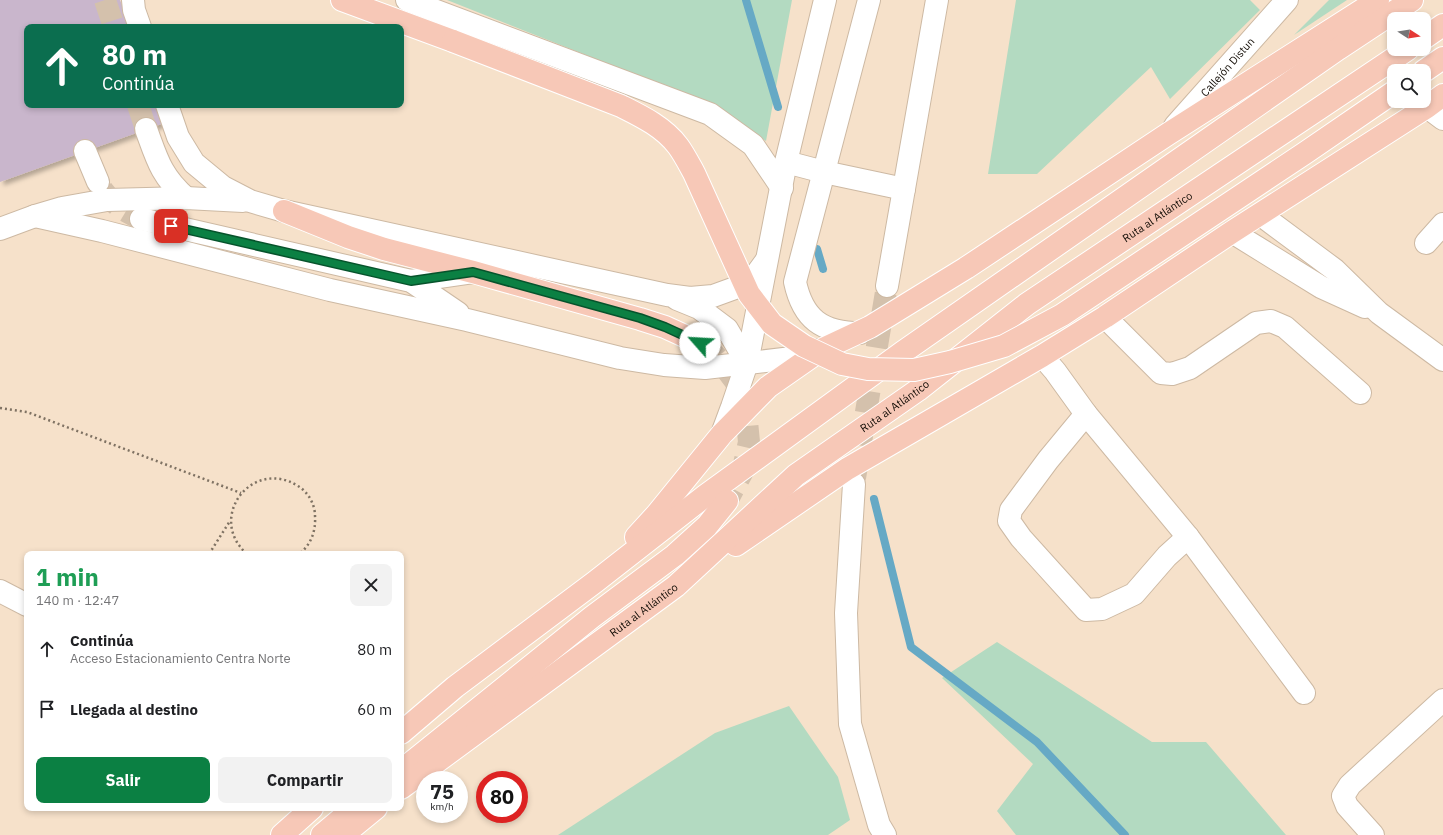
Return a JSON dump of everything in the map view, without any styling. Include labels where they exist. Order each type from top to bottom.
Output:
[{"type":"highway","points":[[342,0],[621,106],[643,117],[662,130],[677,145],[694,173],[749,294],[772,324],[804,346],[842,364],[868,369],[914,370],[950,362],[1004,346],[1062,315],[1387,97]]},
{"type":"highway","points":[[595,582],[656,514],[722,434],[768,387],[821,350],[860,333],[966,268],[1168,134],[1378,0]]},
{"type":"highway","points":[[404,730],[455,687],[595,582],[705,496],[903,352],[1412,0]]},
{"type":"highway","points":[[1431,33],[1443,25]]},
{"type":"highway","name":"Ruta al Atlántico","points":[[404,786],[676,586],[796,475],[918,390],[1027,304],[1398,56]]},
{"type":"highway","points":[[1431,66],[1443,58]]},
{"type":"highway","points":[[676,586],[847,470],[1042,356],[1105,317],[1232,232],[1438,107]]},
{"type":"highway","points":[[284,211],[348,237],[370,244],[646,320],[700,343]]},
{"type":"highway","points":[[404,768],[592,617],[675,555],[707,526],[727,501]]},
{"type":"highway","points":[[282,835],[309,811]]},
{"type":"highway","points":[[322,835],[350,811]]},
{"type":"highway","points":[[343,835],[372,811]]},
{"type":"street","points":[[133,0],[134,10],[139,24]]},
{"type":"street","points":[[407,0],[710,114],[753,145],[782,188]]},
{"type":"street","points":[[722,434],[747,363],[786,162],[825,0]]},
{"type":"street","points":[[860,333],[844,333],[829,330],[816,322],[806,310],[799,297],[796,282],[869,0]]},
{"type":"street","points":[[887,286],[937,0]]},
{"type":"street","name":"Callejón Distun","points":[[1168,134],[1287,0]]},
{"type":"street","points":[[168,108],[178,137],[194,163],[223,187],[250,201],[284,211],[690,298],[713,296],[735,288],[755,276],[766,261]]},
{"type":"street","points":[[146,130],[159,164],[166,177],[173,187],[186,198]]},
{"type":"street","points":[[85,151],[98,182]]},
{"type":"street","points":[[786,162],[824,172],[904,189]]},
{"type":"street","points":[[0,230],[35,216],[62,208],[107,200],[186,198],[250,201]]},
{"type":"street","points":[[1261,214],[1335,270],[1378,313],[1443,360]]},
{"type":"street","points":[[35,216],[102,231],[330,290],[467,320],[627,359],[664,365],[705,368],[792,358],[821,350]]},
{"type":"street","points":[[141,219],[411,281],[473,272]]},
{"type":"street","points":[[1426,243],[1443,224]]},
{"type":"street","points":[[1232,232],[1321,287],[1378,313]]},
{"type":"street","points":[[411,281],[467,320]]},
{"type":"street","points":[[667,294],[699,308],[727,329],[747,363]]},
{"type":"street","points":[[1105,317],[1161,373],[1172,374],[1190,368],[1256,323],[1271,321],[1285,327],[1360,393]]},
{"type":"street","points":[[1042,356],[1055,371],[1086,414],[1188,537],[1304,693]]},
{"type":"street","points":[[1086,414],[1048,460],[1011,510],[1009,521],[1021,538],[1086,610],[1102,609],[1134,594],[1167,556],[1188,537]]},
{"type":"street","points":[[854,484],[846,613],[850,724],[879,825],[885,835]]},
{"type":"street","points":[[0,592],[24,604]]},
{"type":"street","points":[[1373,835],[1347,806],[1343,796],[1350,785],[1443,700]]},
{"type":"path","points":[[0,408],[27,412],[241,493]]},
{"type":"path","points":[[244,551],[240,548],[233,534],[231,520],[233,505],[241,493],[252,484],[264,479],[277,478],[291,481],[302,488],[311,499],[315,512],[316,526],[312,538],[304,551]]},
{"type":"path","points":[[211,551],[231,520]]},
{"type":"green space","points":[[447,0],[792,0],[766,141],[720,108]]},
{"type":"green space","points":[[1016,0],[1250,0],[1260,10],[1170,99],[1151,67],[1037,174],[988,174]]},
{"type":"green space","points":[[1329,0],[1347,0],[1294,35]]},
{"type":"green space","points":[[997,642],[1152,742],[1206,742],[1286,835],[1016,835],[997,811],[1033,764],[942,678]]},
{"type":"green space","points":[[789,706],[838,777],[850,820],[828,835],[558,835],[715,733]]},
{"type":"building","points":[[0,0],[120,0],[129,24],[24,24],[24,108],[159,108],[164,123],[0,182]]},
{"type":"waterway","points":[[746,0],[778,107]]},
{"type":"waterway","points":[[817,249],[823,269]]},
{"type":"waterway","points":[[874,499],[911,647],[1037,742],[1125,835]]},
{"type":"tunnel","points":[[105,0],[113,24]]},
{"type":"tunnel","points":[[139,108],[146,129]]},
{"type":"tunnel","points":[[102,189],[119,207],[141,219]]},
{"type":"tunnel","points":[[855,478],[887,286]]},
{"type":"tunnel","points":[[700,343],[716,356],[735,381],[746,411],[749,442],[742,473],[727,501]]},
{"type":"route","points":[[171,226],[411,281],[473,272],[640,318],[665,327],[700,343]]}]
